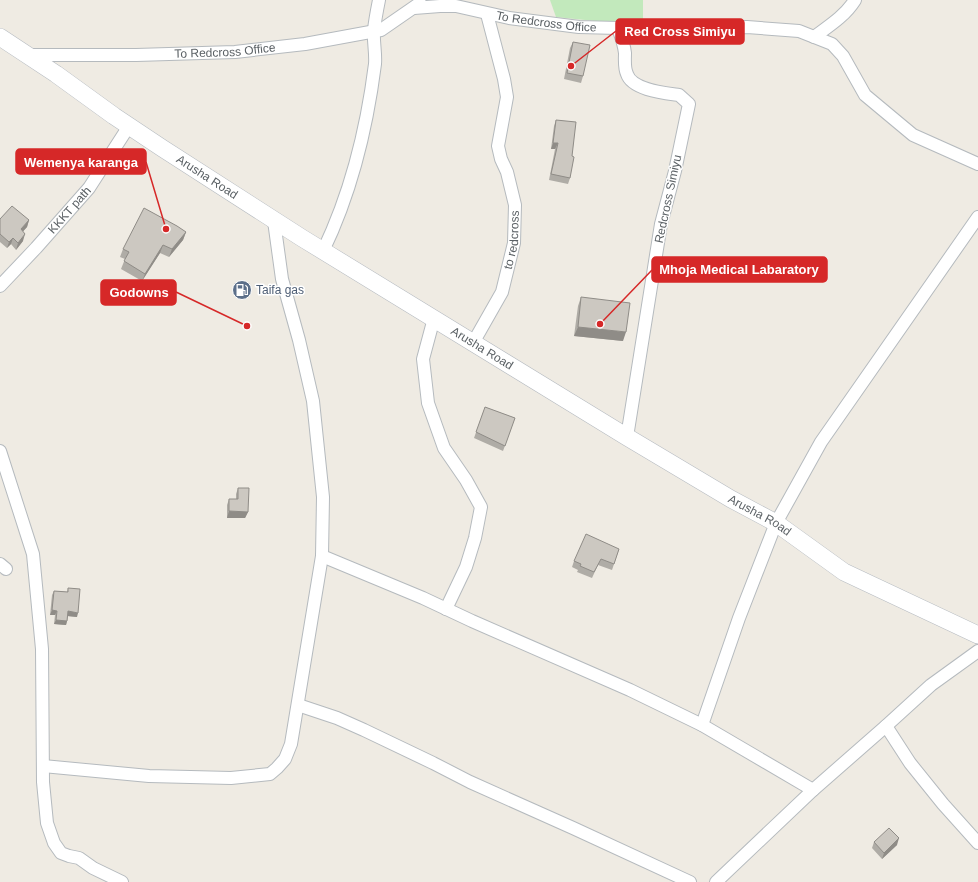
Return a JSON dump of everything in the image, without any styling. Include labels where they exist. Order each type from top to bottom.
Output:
[{"type":"main road","name":"Arusha Road","points":[[0,37],[56,74],[129,126],[274,221],[627,437],[776,523],[844,572],[978,635]]},
{"type":"street","points":[[324,251],[353,172],[367,114],[375,62],[374,31],[379,0]]},
{"type":"street","name":"To Redcross Office","points":[[27,55],[136,55],[235,52],[305,44],[381,30],[425,0]]},
{"type":"street","points":[[814,37],[838,20],[850,8],[855,0]]},
{"type":"street","name":"To Redcross Office","points":[[414,8],[456,6],[487,14],[579,27],[747,27],[799,31],[832,44],[843,56],[865,95],[913,135],[978,164]]},
{"type":"street","name":"to redcross","points":[[473,342],[502,292],[514,243],[515,205],[507,172],[501,159],[498,146],[507,97],[504,79],[487,14]]},
{"type":"street","name":"Redcross Simiyu","points":[[618,28],[625,50],[626,74],[630,80],[634,84],[661,93],[679,95],[689,104],[675,171],[661,224],[627,437]]},
{"type":"street","name":"KKKT path","points":[[2,280],[89,188],[129,126]]},
{"type":"street","points":[[43,766],[115,774],[231,778],[270,774],[285,759],[291,744],[322,556],[323,497],[313,401],[299,340],[282,279],[274,221]]},
{"type":"street","points":[[702,725],[739,618],[776,523],[821,442],[977,222]]},
{"type":"street","points":[[434,318],[423,359],[428,403],[444,448],[466,480],[481,507],[475,538],[466,566],[446,609]]},
{"type":"street","points":[[0,451],[33,554],[42,649],[43,782],[47,823],[57,848],[64,855],[79,858],[94,868],[122,882]]},
{"type":"street","points":[[322,556],[373,576],[551,657],[630,690],[702,725],[813,790]]},
{"type":"street","points":[[716,882],[813,790],[931,685],[978,651]]},
{"type":"street","points":[[298,705],[337,718],[364,730],[470,782],[690,882]]},
{"type":"street","points":[[886,726],[917,772],[978,843]]},
{"type":"green space","points":[[550,0],[643,0],[643,26],[556,17]]},
{"type":"building","points":[[573,42],[590,45],[583,76],[567,73]]},
{"type":"building","points":[[556,120],[576,122],[572,156],[574,157],[570,178],[551,174],[558,143],[553,143]]},
{"type":"building","points":[[12,206],[29,220],[21,229],[25,234],[18,243],[13,238],[9,242],[0,234],[0,219]]},
{"type":"building","points":[[144,208],[186,232],[172,249],[163,245],[145,274],[124,261],[129,252],[123,249]]},
{"type":"building","points":[[581,297],[630,303],[626,332],[578,327]]},
{"type":"building","points":[[485,407],[515,418],[505,446],[476,432]]},
{"type":"building","points":[[238,488],[249,488],[248,512],[229,511],[229,499],[238,499]]},
{"type":"building","points":[[586,534],[619,549],[614,564],[601,559],[594,572],[580,566],[581,564],[574,561]]},
{"type":"building","points":[[68,588],[80,589],[78,613],[68,611],[67,621],[56,620],[57,611],[52,610],[54,591],[68,592]]},
{"type":"building","points":[[889,828],[899,838],[884,853],[874,842]]},
{"type":"place","name":"Red Cross Simiyu","points":[[571,66]]},
{"type":"place","name":"Wemenya karanga","points":[[166,229]]},
{"type":"place","name":"Taifa gas","points":[[242,290]]},
{"type":"place","name":"Mhoja Medical Labaratory","points":[[600,324]]},
{"type":"place","name":"Godowns","points":[[247,326]]}]
